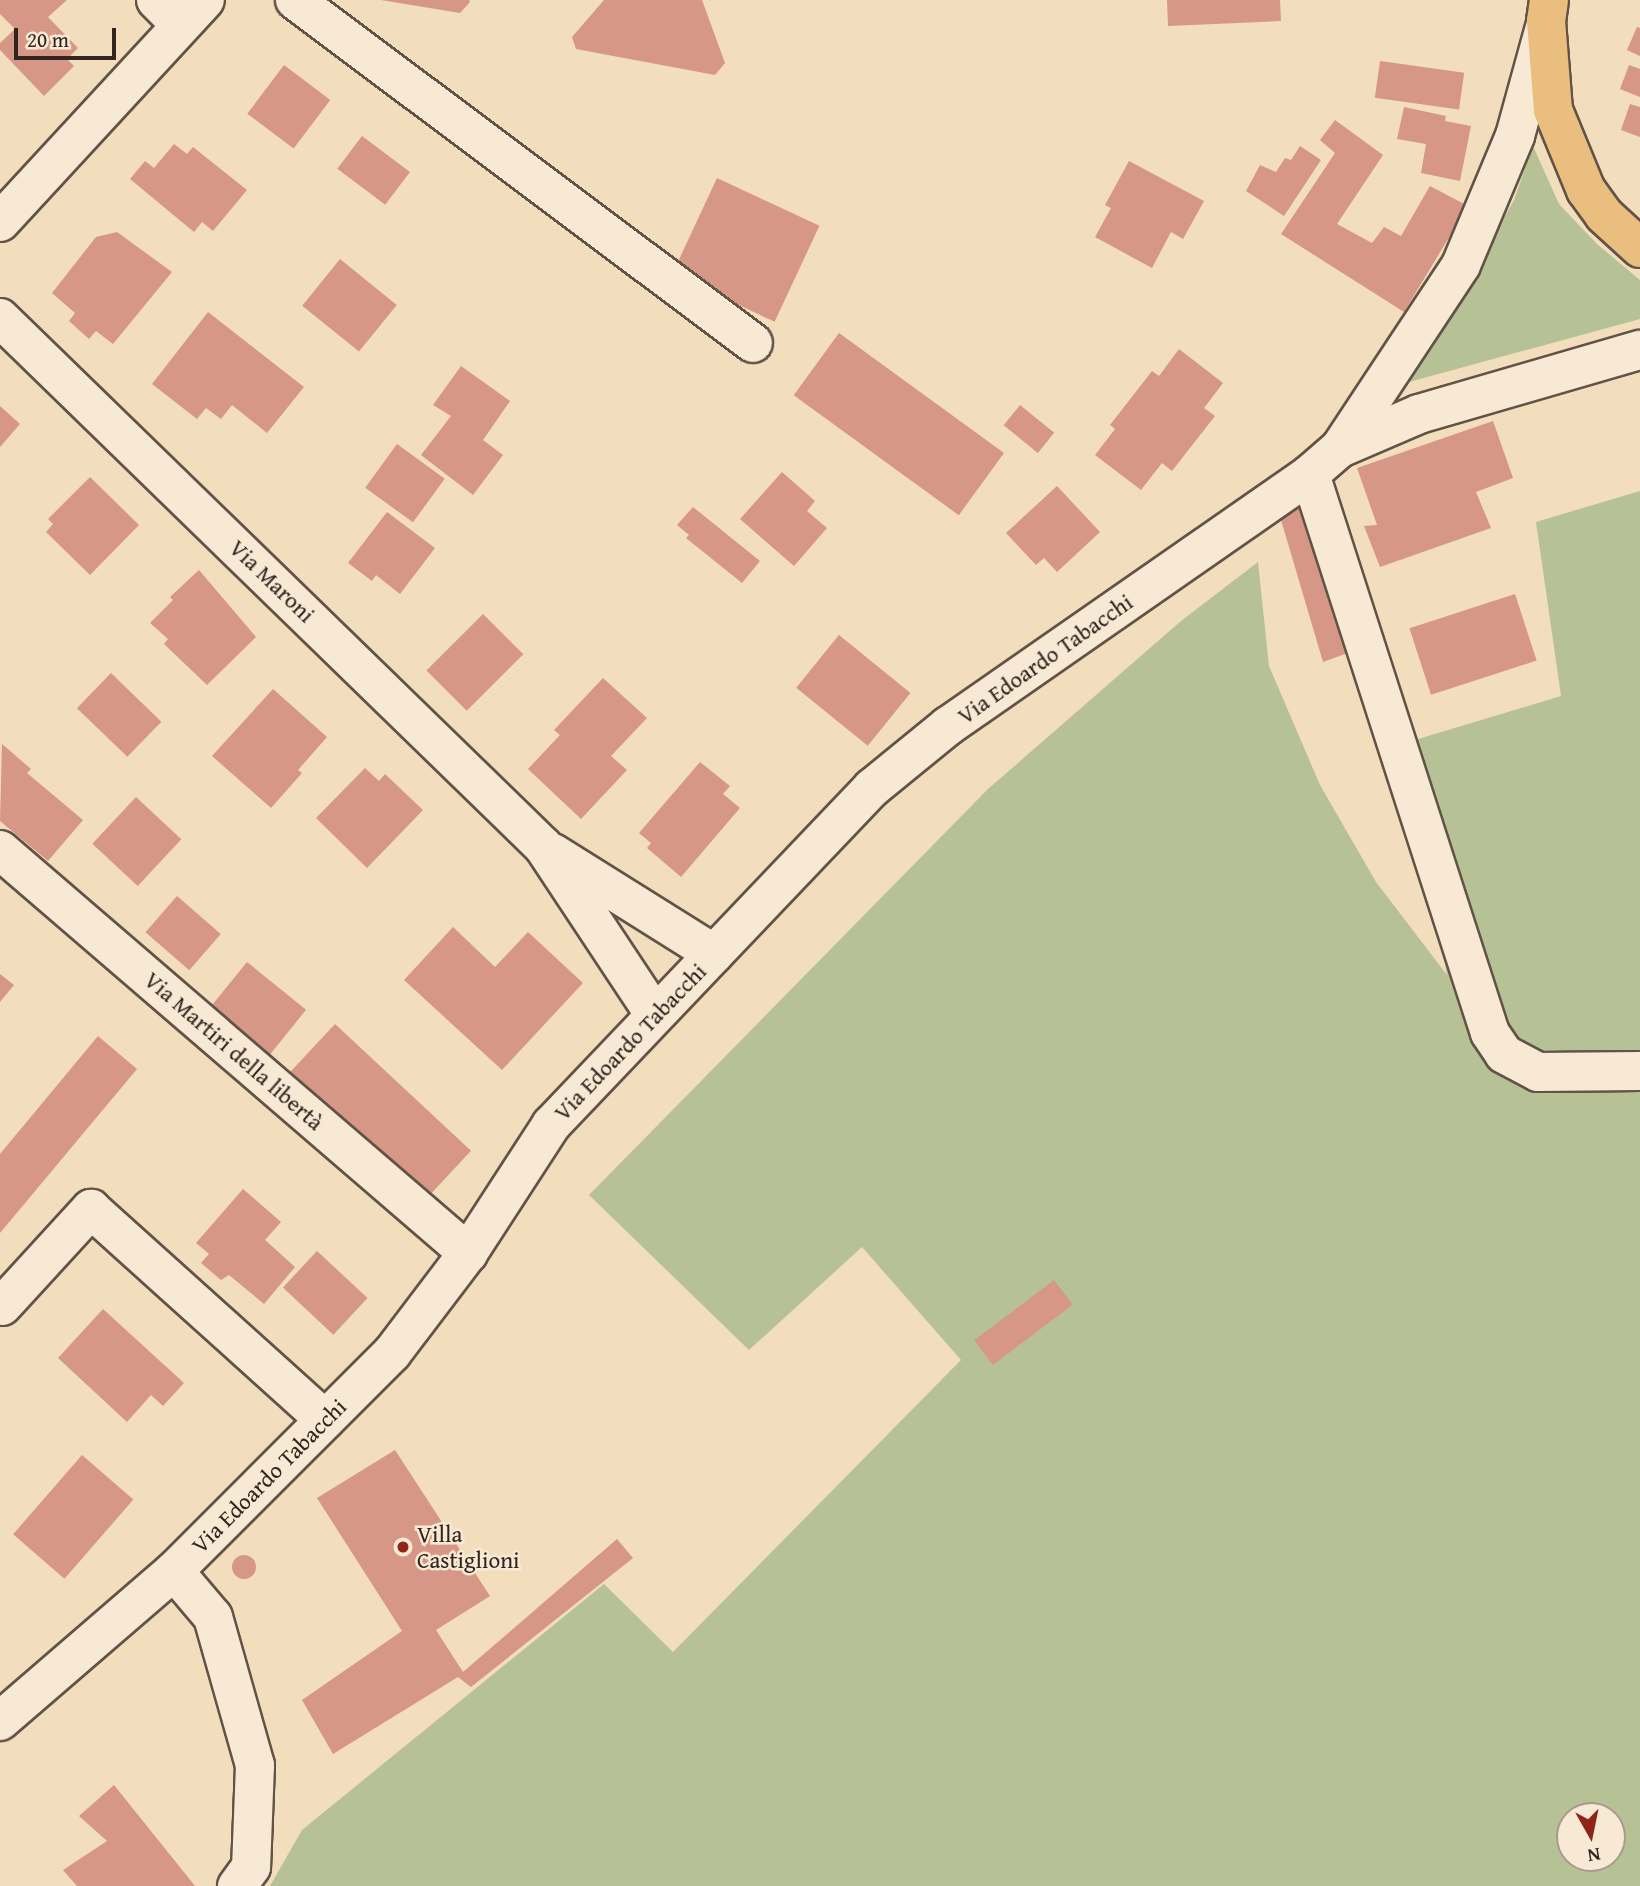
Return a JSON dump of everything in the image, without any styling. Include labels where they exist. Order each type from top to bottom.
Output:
[{"type":"main road","points":[[1547,11],[1553,110],[1586,190],[1604,215],[1640,248]]},
{"type":"street","points":[[295,0],[753,343]]},
{"type":"street","points":[[0,222],[181,8]]},
{"type":"street","name":"Via Edoardo Tabacchi","points":[[0,1721],[174,1571],[392,1353],[468,1253],[551,1125],[872,788],[948,726],[1310,474],[1340,447],[1461,265],[1515,136],[1547,11]]},
{"type":"street","name":"Via Maroni","points":[[0,318],[543,846],[714,954]]},
{"type":"street","name":"Via Edoardo Tabacchi","points":[[1340,447],[1419,414],[1640,350]]},
{"type":"street","points":[[1310,474],[1490,1033],[1504,1054],[1538,1072],[1640,1071]]},
{"type":"street","name":"Via Maroni","points":[[543,846],[654,1014]]},
{"type":"street","name":"Via Martiri della libertà","points":[[0,850],[468,1253]]},
{"type":"street","points":[[2,1306],[91,1209],[325,1420]]},
{"type":"street","points":[[174,1571],[213,1617],[255,1765],[251,1867],[237,1886]]},
{"type":"green space","points":[[1533,146],[1559,204],[1597,244],[1640,280],[1640,319],[1409,382],[1433,347],[1514,200]]},
{"type":"green space","points":[[1640,491],[1640,1886],[270,1886],[302,1830],[604,1584],[673,1652],[961,1360],[862,1247],[749,1350],[589,1195],[988,789],[1181,621],[1258,562],[1269,666],[1320,785],[1376,882],[1447,975],[1405,743],[1561,696],[1536,522]]},
{"type":"building","points":[[0,0],[67,0],[48,17],[78,48],[67,59],[74,66],[44,96],[0,50],[0,43],[15,29],[0,14]]},
{"type":"building","points":[[381,0],[469,0],[470,2],[460,13]]},
{"type":"building","points":[[604,0],[702,0],[725,63],[715,75],[576,49],[572,37]]},
{"type":"building","points":[[1167,0],[1280,0],[1281,21],[1168,26]]},
{"type":"building","points":[[1637,27],[1640,28],[1640,56],[1627,50]]},
{"type":"building","points":[[1380,61],[1464,73],[1459,109],[1375,98]]},
{"type":"building","points":[[284,65],[330,100],[294,149],[247,114]]},
{"type":"building","points":[[1629,65],[1640,69],[1640,97],[1620,89]]},
{"type":"building","points":[[1630,104],[1640,107],[1640,137],[1621,130]]},
{"type":"building","points":[[1404,107],[1446,116],[1445,121],[1471,126],[1460,181],[1421,173],[1426,144],[1397,139]]},
{"type":"building","points":[[1335,120],[1383,155],[1337,224],[1372,243],[1384,227],[1401,236],[1430,186],[1468,206],[1404,312],[1281,234],[1335,153],[1320,140]]},
{"type":"building","points":[[362,136],[410,172],[385,205],[337,169]]},
{"type":"building","points":[[174,144],[187,154],[193,147],[247,190],[213,231],[202,222],[194,232],[130,179],[145,161],[154,168]]},
{"type":"building","points":[[1300,146],[1321,160],[1284,216],[1246,191],[1260,165],[1276,172],[1285,158],[1291,160]]},
{"type":"building","points":[[1129,161],[1204,201],[1183,239],[1171,232],[1152,268],[1095,237],[1111,208],[1105,205]]},
{"type":"building","points":[[717,178],[819,226],[775,322],[672,274]]},
{"type":"building","points":[[117,232],[172,272],[113,344],[96,331],[89,339],[69,321],[75,313],[52,293],[96,237]]},
{"type":"building","points":[[340,259],[397,305],[359,352],[302,306]]},
{"type":"building","points":[[208,312],[304,387],[267,433],[232,405],[221,419],[206,408],[197,419],[152,384]]},
{"type":"building","points":[[839,333],[1004,453],[959,515],[794,395]]},
{"type":"building","points":[[1179,349],[1223,383],[1204,408],[1215,416],[1172,471],[1162,463],[1141,490],[1095,455],[1115,429],[1110,425],[1152,371],[1159,376]]},
{"type":"building","points":[[461,366],[510,401],[483,440],[503,455],[473,495],[421,455],[451,416],[433,405]]},
{"type":"building","points":[[1020,405],[1054,433],[1038,453],[1004,425]]},
{"type":"building","points":[[0,406],[20,424],[0,447]]},
{"type":"building","points":[[1493,421],[1513,478],[1476,492],[1491,528],[1380,567],[1364,526],[1377,525],[1357,468]]},
{"type":"building","points":[[397,444],[445,479],[413,522],[365,488]]},
{"type":"building","points":[[782,472],[815,501],[807,511],[827,528],[794,566],[740,519]]},
{"type":"building","points":[[90,477],[139,525],[90,575],[46,532],[53,524],[48,519]]},
{"type":"building","points":[[1057,486],[1100,532],[1057,572],[1044,558],[1036,565],[1006,533]]},
{"type":"building","points":[[1314,496],[1364,647],[1323,662],[1279,513]]},
{"type":"building","points":[[693,507],[760,561],[742,583],[686,538],[689,535],[677,525]]},
{"type":"building","points":[[387,512],[435,548],[400,594],[376,575],[372,581],[348,563]]},
{"type":"building","points":[[199,570],[256,637],[207,685],[164,644],[168,639],[150,623],[173,600],[170,597]]},
{"type":"building","points":[[1515,594],[1537,661],[1431,695],[1409,628]]},
{"type":"building","points":[[483,614],[523,654],[467,711],[426,671]]},
{"type":"building","points":[[839,635],[910,693],[868,746],[796,688]]},
{"type":"building","points":[[111,673],[161,722],[127,757],[77,708]]},
{"type":"building","points":[[603,678],[647,718],[611,756],[627,770],[581,819],[528,769],[560,735],[554,730]]},
{"type":"building","points":[[273,689],[327,737],[298,770],[302,773],[271,808],[212,756]]},
{"type":"building","points":[[2,744],[31,769],[27,773],[83,820],[48,861],[0,821]]},
{"type":"building","points":[[700,762],[730,786],[723,794],[740,808],[681,877],[647,848],[651,843],[639,833]]},
{"type":"building","points":[[365,768],[379,781],[385,774],[423,810],[367,868],[316,818]]},
{"type":"building","points":[[136,797],[181,839],[138,886],[92,844]]},
{"type":"building","points":[[177,896],[221,934],[189,970],[146,932]]},
{"type":"building","points":[[453,927],[495,967],[528,932],[583,983],[502,1070],[404,980]]},
{"type":"building","points":[[247,962],[306,1010],[270,1055],[210,1007]]},
{"type":"building","points":[[0,974],[14,985],[0,1002]]},
{"type":"building","points":[[335,1024],[471,1151],[426,1199],[290,1072]]},
{"type":"building","points":[[98,1036],[137,1069],[0,1233],[0,1154]]},
{"type":"building","points":[[243,1189],[281,1222],[265,1240],[295,1267],[264,1304],[229,1275],[221,1280],[201,1263],[209,1254],[196,1243]]},
{"type":"building","points":[[317,1251],[367,1298],[333,1335],[283,1288]]},
{"type":"building","points":[[1054,1280],[1073,1305],[993,1365],[974,1340]]},
{"type":"building","points":[[103,1309],[184,1383],[163,1406],[151,1395],[127,1422],[58,1358]]},
{"type":"building","points":[[395,1450],[490,1596],[436,1630],[463,1672],[617,1539],[633,1558],[471,1687],[458,1677],[333,1754],[302,1700],[402,1631],[317,1498]]},
{"type":"building","points":[[82,1455],[133,1500],[64,1579],[13,1534]]},
{"type":"building","points":[[244,1555],[255,1562],[256,1567],[249,1578],[244,1579],[233,1572],[232,1567],[239,1556]]},
{"type":"building","points":[[114,1785],[195,1886],[77,1886],[63,1870],[107,1841],[79,1816]]},
{"type":"place","name":"Villa Castiglioni","points":[[403,1547]]}]
